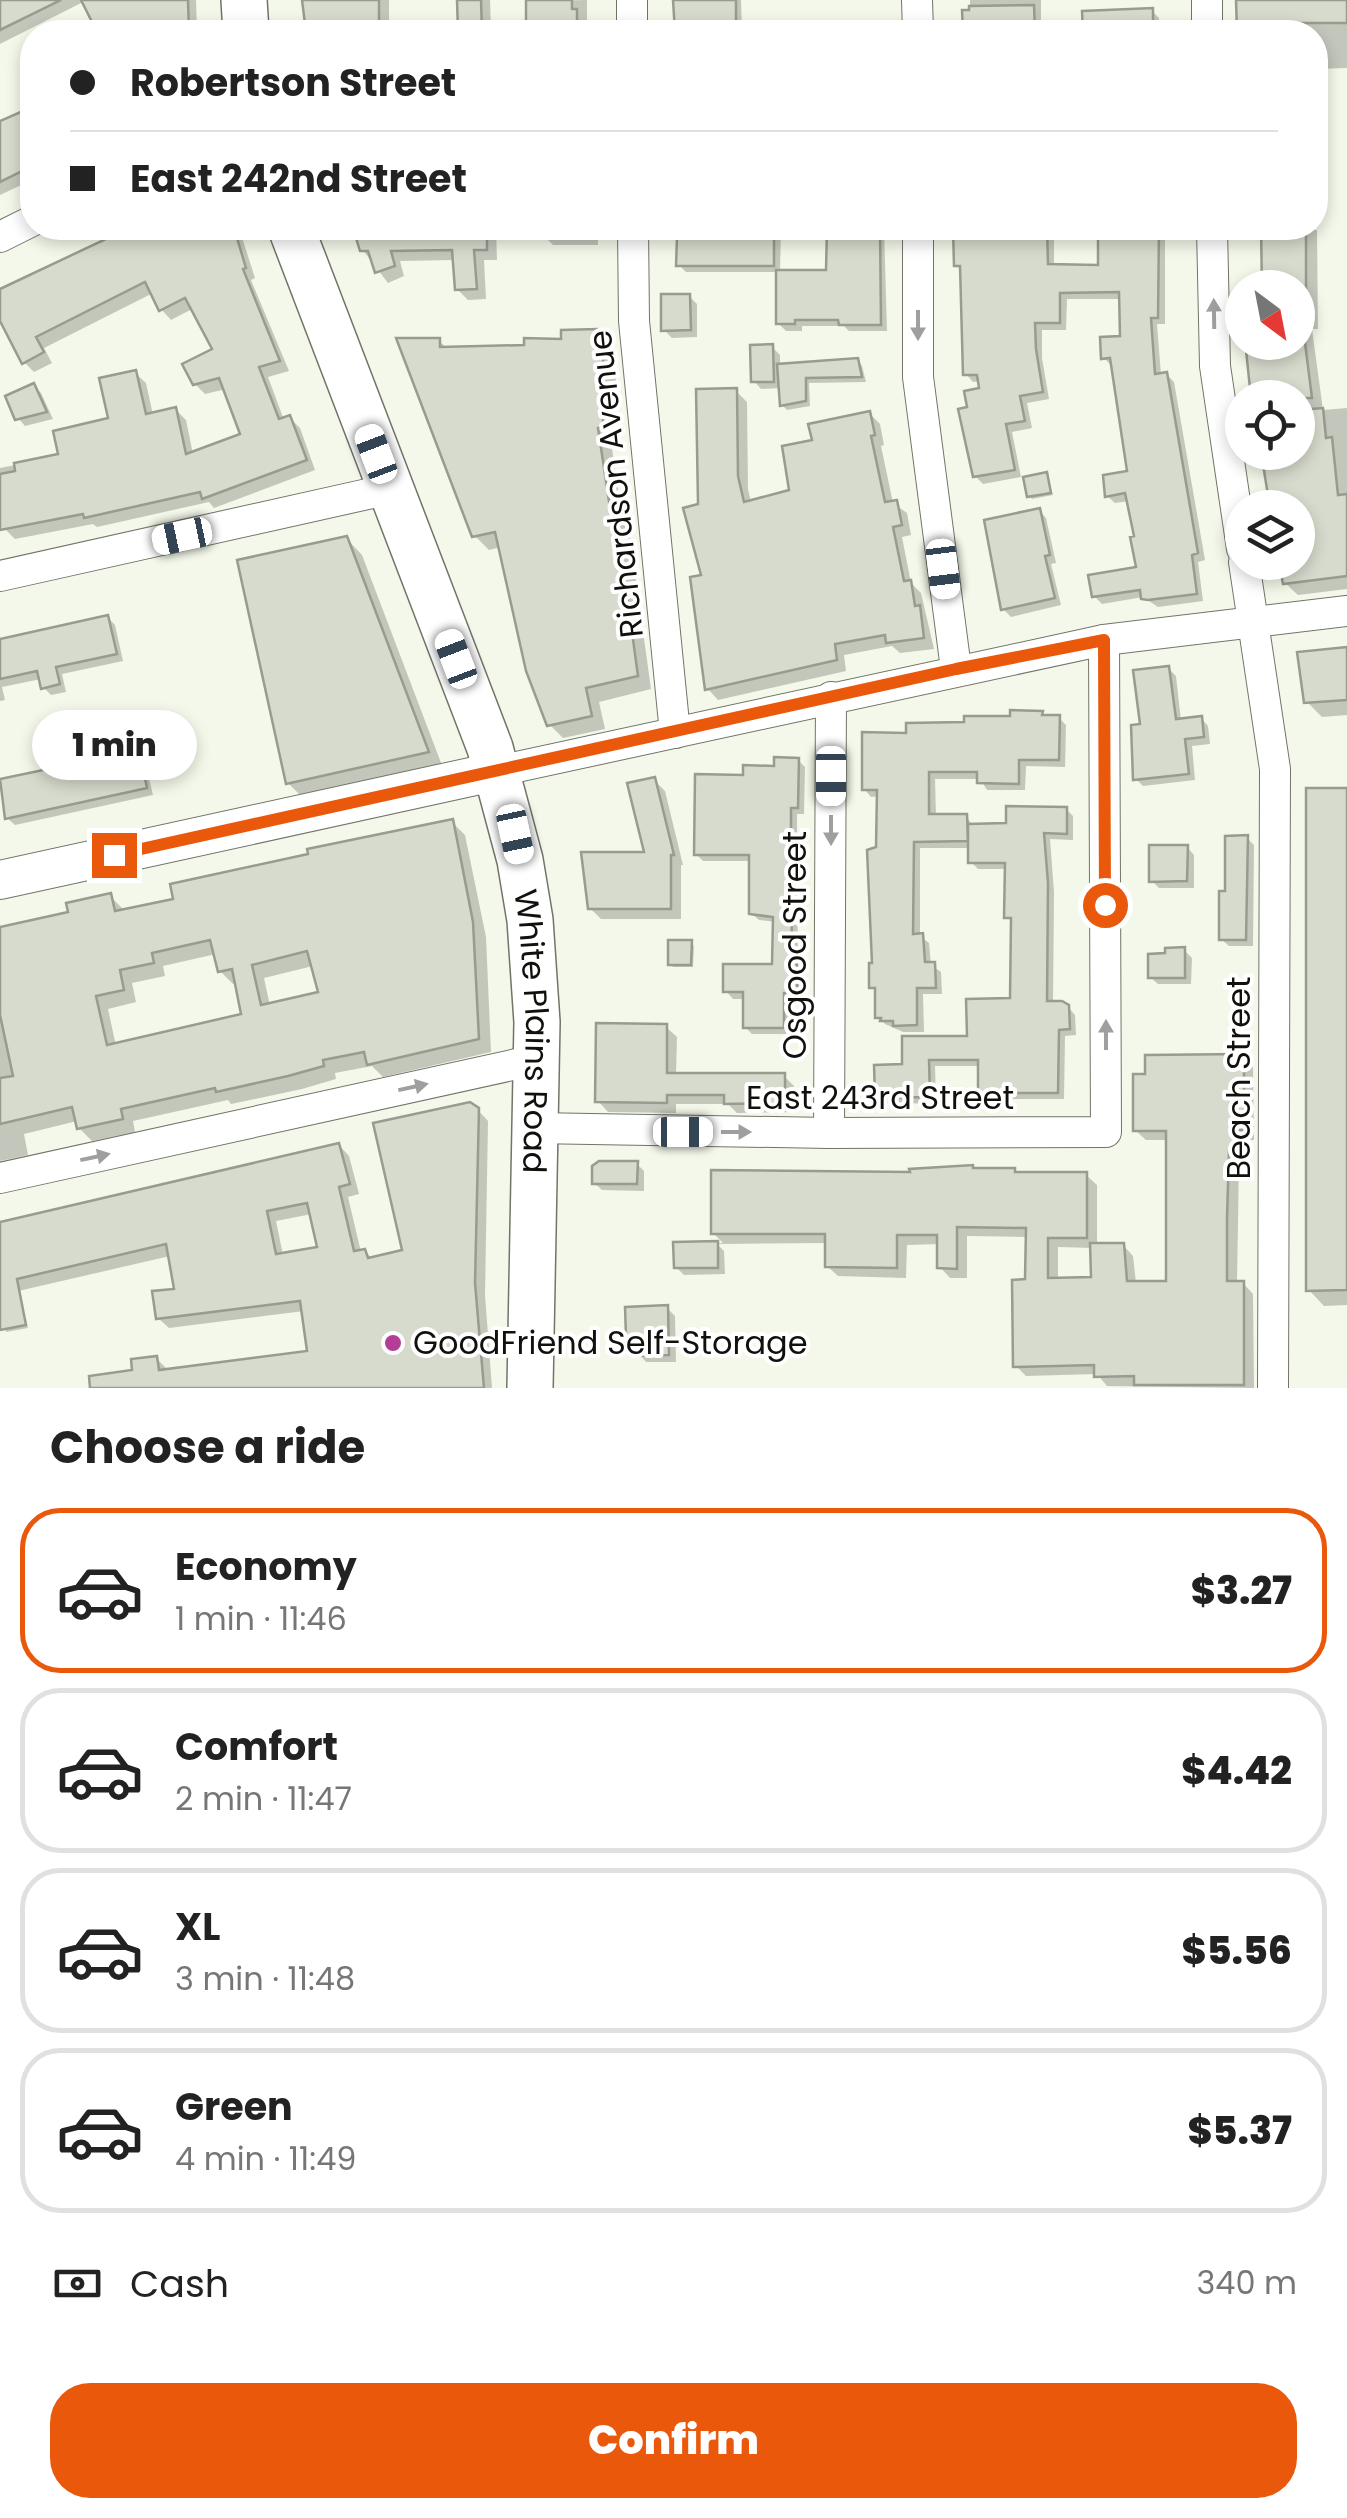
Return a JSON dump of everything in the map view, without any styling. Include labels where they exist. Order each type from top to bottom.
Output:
[{"type":"main road","name":"White Plains Road","points":[[296,240],[498,771],[515,834],[530,920],[536,1005],[530,1388]]},
{"type":"street","name":"Richardson Avenue","points":[[634,240],[634,320],[675,732]]},
{"type":"street","points":[[918,240],[918,377],[956,669]]},
{"type":"street","points":[[1212,240],[1215,366],[1233,490]]},
{"type":"street","points":[[0,576],[390,490]]},
{"type":"street","name":"Beach Street","points":[[1247,580],[1275,769],[1273,1388]]},
{"type":"street","points":[[0,880],[956,669],[1104,640],[1347,611]]},
{"type":"street","name":"East 243rd Street","points":[[534,1128],[1106,1132],[1104,640]]},
{"type":"street","name":"Osgood Street","points":[[829,1133],[831,698]]},
{"type":"street","points":[[0,1178],[536,1060]]},
{"type":"building","points":[[0,0],[61,0],[20,20],[0,30]]},
{"type":"building","points":[[81,0],[188,0],[189,20],[91,20]]},
{"type":"building","points":[[302,0],[379,0],[379,20],[304,20]]},
{"type":"building","points":[[457,0],[481,0],[482,20],[458,20]]},
{"type":"building","points":[[526,0],[572,0],[572,9],[577,9],[577,20],[526,20]]},
{"type":"building","points":[[673,0],[736,0],[736,20],[674,20]]},
{"type":"building","points":[[1236,0],[1347,0],[1347,23],[1237,20]]},
{"type":"building","points":[[1034,5],[1035,20],[962,20],[962,10],[969,10],[969,6]]},
{"type":"building","points":[[1153,8],[1153,20],[1082,20],[1082,11]]},
{"type":"building","points":[[20,112],[20,172],[0,182],[0,121]]},
{"type":"building","points":[[104,240],[238,240],[246,268],[243,269],[280,361],[259,367],[279,419],[290,415],[307,460],[202,499],[200,492],[84,518],[83,514],[0,530],[0,474],[15,471],[14,463],[58,454],[53,431],[108,418],[99,378],[136,370],[146,414],[176,407],[186,454],[240,434],[219,378],[193,385],[182,364],[212,349],[185,298],[159,311],[145,282],[36,337],[44,352],[22,364],[0,321],[0,289]]},
{"type":"building","points":[[357,240],[487,240],[487,250],[474,250],[477,289],[455,290],[452,250],[391,251],[395,266],[375,273],[368,251],[360,251]]},
{"type":"building","points":[[677,240],[774,240],[774,266],[676,266]]},
{"type":"building","points":[[827,240],[880,240],[881,325],[839,325],[838,320],[776,324],[776,270],[826,270]]},
{"type":"building","points":[[953,240],[1047,240],[1048,264],[1098,265],[1098,240],[1159,240],[1158,318],[1151,318],[1155,374],[1167,372],[1198,553],[1192,555],[1197,594],[1148,600],[1141,599],[1140,590],[1092,597],[1088,575],[1136,567],[1125,493],[1105,497],[1103,475],[1127,471],[1110,358],[1101,359],[1100,337],[1120,336],[1119,292],[1060,293],[1060,323],[1035,323],[1043,392],[1020,396],[1025,421],[1006,424],[1015,470],[973,477],[958,409],[967,407],[964,391],[979,388],[977,375],[963,375],[960,266],[954,266]]},
{"type":"building","points":[[1261,240],[1306,240],[1306,270],[1262,270]]},
{"type":"building","points":[[661,294],[690,294],[691,330],[661,331]]},
{"type":"building","points":[[597,329],[596,352],[603,350],[603,427],[598,428],[610,508],[615,507],[638,676],[586,688],[592,716],[547,726],[526,671],[495,532],[472,537],[396,338],[440,338],[440,347],[524,345],[524,338],[561,339],[561,330]]},
{"type":"building","points":[[773,344],[774,382],[751,382],[750,345]]},
{"type":"building","points":[[858,358],[862,377],[806,378],[806,401],[780,406],[777,364]]},
{"type":"building","points":[[1247,360],[1307,360],[1310,380],[1249,380]]},
{"type":"building","points":[[34,383],[47,412],[15,420],[5,396]]},
{"type":"building","points":[[737,388],[738,476],[744,502],[789,490],[782,446],[812,440],[808,424],[870,411],[875,435],[871,436],[885,502],[897,500],[902,525],[893,527],[904,581],[911,580],[915,606],[920,605],[924,638],[886,643],[885,635],[835,644],[837,660],[705,690],[690,577],[701,575],[683,508],[698,504],[696,389]]},
{"type":"building","points":[[1323,408],[1326,438],[1332,437],[1338,495],[1347,494],[1347,576],[1315,580],[1315,490],[1267,490],[1264,470],[1315,470],[1315,409]]},
{"type":"building","points":[[1047,472],[1051,493],[1027,497],[1023,477]]},
{"type":"building","points":[[1040,508],[1055,598],[1001,610],[984,520]]},
{"type":"building","points":[[347,536],[429,752],[286,784],[237,560]]},
{"type":"building","points":[[1282,580],[1315,580],[1283,584]]},
{"type":"building","points":[[108,615],[117,654],[56,667],[60,684],[41,689],[37,671],[0,679],[0,639]]},
{"type":"building","points":[[1347,647],[1347,700],[1304,703],[1297,652]]},
{"type":"building","points":[[1169,666],[1176,719],[1202,716],[1204,737],[1185,739],[1189,774],[1133,780],[1131,725],[1140,724],[1133,670]]},
{"type":"building","points":[[1010,710],[1060,715],[1059,760],[1019,760],[1019,784],[977,783],[977,772],[929,772],[929,814],[967,814],[968,841],[914,842],[913,934],[923,933],[925,962],[935,962],[936,988],[917,988],[917,1025],[893,1026],[893,1021],[880,1021],[881,1018],[875,1018],[875,988],[869,988],[872,963],[867,850],[876,847],[877,790],[862,790],[862,732],[906,733],[906,723],[964,722],[964,716],[1010,716]]},
{"type":"building","points":[[139,750],[147,788],[5,819],[0,779]]},
{"type":"building","points":[[774,757],[799,758],[798,808],[791,808],[792,964],[797,964],[797,993],[784,993],[784,1028],[743,1028],[743,992],[723,992],[723,964],[772,964],[773,917],[749,914],[749,855],[694,855],[695,774],[743,775],[743,765],[774,766]]},
{"type":"building","points":[[655,777],[674,855],[671,909],[588,909],[581,852],[644,852],[627,783]]},
{"type":"building","points":[[1306,788],[1347,788],[1347,1290],[1306,1291]]},
{"type":"building","points":[[1006,806],[1067,807],[1067,834],[1044,833],[1048,883],[1047,1001],[1069,1005],[1070,1029],[1059,1030],[1058,1093],[978,1093],[978,1060],[929,1060],[930,1097],[875,1098],[874,1065],[902,1064],[902,1036],[967,1036],[966,999],[1010,998],[1011,918],[1004,918],[1005,863],[968,863],[968,824],[1006,823]]},
{"type":"building","points":[[453,819],[473,922],[479,1039],[367,1065],[364,1052],[323,1060],[324,1066],[288,1076],[121,1109],[123,1119],[77,1129],[72,1107],[0,1124],[0,1078],[13,1076],[0,1015],[0,927],[68,912],[66,903],[111,893],[115,911],[173,899],[170,884],[308,854],[307,849]],"holes":[[[210,940],[218,972],[232,969],[241,1014],[107,1045],[96,996],[124,990],[120,970],[154,963],[152,953]],[[307,951],[318,992],[261,1005],[252,965]]]},
{"type":"building","points":[[1248,835],[1246,940],[1219,940],[1219,891],[1225,891],[1225,836]]},
{"type":"building","points":[[1149,845],[1188,845],[1187,881],[1149,882]]},
{"type":"building","points":[[668,940],[692,940],[691,965],[668,965]]},
{"type":"building","points":[[1185,947],[1185,978],[1148,978],[1148,954]]},
{"type":"building","points":[[596,1023],[667,1024],[667,1073],[785,1073],[785,1103],[724,1104],[724,1095],[667,1095],[667,1103],[595,1102]]},
{"type":"building","points":[[1244,1054],[1244,1130],[1234,1130],[1234,1152],[1229,1152],[1227,1281],[1244,1281],[1244,1385],[1134,1385],[1134,1376],[1094,1377],[1094,1365],[1013,1367],[1012,1280],[1025,1279],[1026,1228],[957,1227],[957,1269],[937,1268],[937,1235],[897,1235],[897,1268],[825,1267],[825,1234],[711,1234],[711,1170],[910,1172],[909,1169],[973,1165],[1015,1168],[1015,1172],[1087,1172],[1087,1238],[1048,1238],[1048,1278],[1091,1277],[1090,1243],[1124,1243],[1127,1281],[1166,1281],[1166,1131],[1133,1131],[1133,1074],[1145,1074],[1145,1055]]},
{"type":"building","points":[[470,1102],[479,1108],[475,1283],[484,1388],[90,1388],[89,1376],[132,1370],[131,1359],[157,1356],[159,1370],[307,1351],[300,1301],[156,1319],[152,1291],[174,1289],[166,1244],[17,1279],[26,1325],[0,1330],[0,1222],[339,1143],[350,1184],[339,1187],[354,1251],[365,1249],[368,1258],[402,1250],[373,1123]],"holes":[[[307,1203],[317,1247],[276,1254],[267,1211]]]},
{"type":"building","points":[[599,1161],[638,1161],[637,1184],[592,1184],[592,1166]]},
{"type":"building","points":[[718,1241],[718,1268],[674,1268],[673,1242]]},
{"type":"building","points":[[668,1305],[669,1355],[636,1356],[636,1338],[626,1337],[625,1307]]},
{"type":"place","name":"GoodFriend Self-Storage","points":[[393,1343]]},
{"type":"route","points":[[114,855],[956,669],[1104,640],[1105,905]]}]
